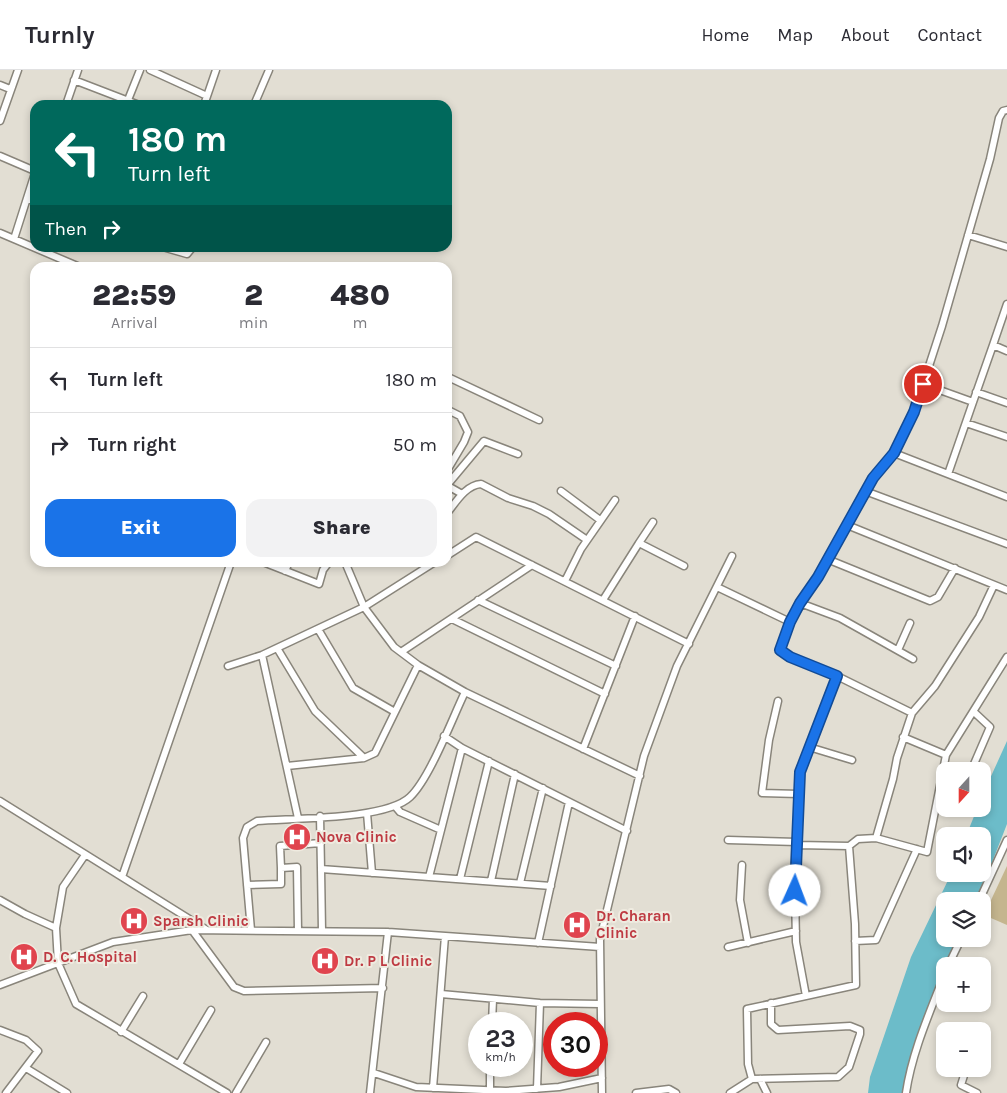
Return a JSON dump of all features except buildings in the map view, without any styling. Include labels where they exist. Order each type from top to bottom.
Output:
[{"type":"street","points":[[0,121],[18,70]]},
{"type":"street","points":[[68,100],[78,70]]},
{"type":"street","points":[[74,80],[128,100],[140,70]]},
{"type":"street","points":[[150,70],[207,96]]},
{"type":"street","points":[[206,100],[216,70]]},
{"type":"street","points":[[256,100],[269,70]]},
{"type":"street","points":[[0,85],[10,89]]},
{"type":"street","points":[[912,713],[837,676],[790,657],[780,650],[790,622],[800,603],[865,491],[894,453],[914,412],[968,236],[999,118],[1003,111],[1007,110]]},
{"type":"street","points":[[0,156],[30,170]]},
{"type":"street","points":[[14,239],[30,189]]},
{"type":"street","points":[[0,233],[30,246]]},
{"type":"street","points":[[968,236],[1007,248]]},
{"type":"street","points":[[44,252],[68,262]]},
{"type":"street","points":[[948,474],[1007,304]]},
{"type":"street","points":[[993,345],[1007,351]]},
{"type":"street","points":[[452,379],[540,420]]},
{"type":"street","points":[[923,384],[973,402]]},
{"type":"street","points":[[976,392],[1007,403]]},
{"type":"street","points":[[452,414],[460,416],[468,432],[452,463]]},
{"type":"street","points":[[966,423],[1007,437]]},
{"type":"street","points":[[452,480],[484,441],[518,454]]},
{"type":"street","points":[[894,453],[1007,498]]},
{"type":"street","points":[[452,507],[462,494],[476,484],[484,485],[508,498],[549,514],[587,540]]},
{"type":"street","points":[[452,488],[462,494]]},
{"type":"street","points":[[561,491],[600,520]]},
{"type":"street","points":[[865,491],[1007,544]]},
{"type":"street","points":[[565,581],[587,540],[615,500]]},
{"type":"street","points":[[603,600],[654,522]]},
{"type":"street","points":[[847,525],[1007,590]]},
{"type":"street","points":[[452,552],[476,537],[689,644]]},
{"type":"street","points":[[639,543],[684,566]]},
{"type":"street","points":[[602,1093],[600,947],[644,756],[677,666],[732,556]]},
{"type":"street","points":[[827,559],[930,601],[938,597],[955,568]]},
{"type":"street","points":[[401,652],[532,565]]},
{"type":"street","points":[[122,877],[229,567]]},
{"type":"street","points":[[275,567],[319,584],[325,567]]},
{"type":"street","points":[[285,571],[287,567]]},
{"type":"street","points":[[347,567],[364,607],[394,647],[401,652],[465,692],[640,776]]},
{"type":"street","points":[[228,666],[262,655],[364,607],[427,567]]},
{"type":"street","points":[[876,838],[894,779],[903,737],[912,713],[935,686],[979,616],[994,585]]},
{"type":"street","points":[[717,587],[790,622]]},
{"type":"street","points":[[478,600],[616,666]]},
{"type":"street","points":[[800,603],[840,618],[913,659]]},
{"type":"street","points":[[583,749],[635,616]]},
{"type":"street","points":[[452,619],[604,694]]},
{"type":"street","points":[[898,650],[910,623]]},
{"type":"street","points":[[318,629],[353,688],[395,712]]},
{"type":"street","points":[[278,648],[315,711],[364,758]]},
{"type":"street","points":[[262,655],[298,818]]},
{"type":"street","points":[[728,840],[849,846],[858,839],[876,838],[927,852],[946,755],[1007,657]]},
{"type":"street","points":[[287,766],[364,758],[375,753],[418,664]]},
{"type":"street","points":[[806,996],[796,931],[800,772],[837,676]]},
{"type":"street","points":[[251,930],[243,838],[247,828],[257,821],[367,813],[394,806],[410,797],[423,780],[465,692]]},
{"type":"street","points":[[778,701],[769,740],[762,793],[799,794]]},
{"type":"street","points":[[974,712],[987,722],[990,729],[975,762]]},
{"type":"street","points":[[444,736],[462,748],[626,831]]},
{"type":"street","points":[[903,737],[946,755]]},
{"type":"street","points":[[810,747],[852,760]]},
{"type":"street","points":[[429,877],[462,748]]},
{"type":"street","points":[[460,879],[489,761]]},
{"type":"street","points":[[490,881],[515,774]]},
{"type":"street","points":[[520,883],[543,788]]},
{"type":"street","points":[[0,801],[208,930]]},
{"type":"street","points":[[538,943],[569,802]]},
{"type":"street","points":[[394,806],[400,812],[441,830]]},
{"type":"street","points":[[367,813],[372,872]]},
{"type":"street","points":[[320,816],[322,931]]},
{"type":"street","points":[[983,892],[1007,840]]},
{"type":"street","points":[[247,885],[281,884],[280,846],[321,843]]},
{"type":"street","points":[[752,1079],[748,1064],[747,1009],[856,985],[849,846]]},
{"type":"street","points":[[855,941],[876,940],[917,849]]},
{"type":"street","points":[[85,855],[63,887],[56,928],[58,963],[76,1004],[227,1093]]},
{"type":"street","points":[[742,865],[740,900],[748,943]]},
{"type":"street","points":[[281,868],[297,867],[298,931]]},
{"type":"street","points":[[321,869],[551,886]]},
{"type":"street","points":[[0,900],[56,928]]},
{"type":"street","points":[[0,985],[113,942],[192,930],[388,932],[600,947]]},
{"type":"street","points":[[192,930],[234,987],[244,991],[383,988]]},
{"type":"street","points":[[728,947],[796,931]]},
{"type":"street","points":[[371,1090],[388,932]]},
{"type":"street","points":[[433,1088],[445,936]]},
{"type":"street","points":[[441,994],[540,1003],[600,1004]]},
{"type":"street","points":[[121,1032],[143,996]]},
{"type":"street","points":[[906,1093],[908,1076],[936,996]]},
{"type":"street","points":[[492,1012],[493,999]]},
{"type":"street","points":[[537,1089],[540,1003]]},
{"type":"street","points":[[730,1093],[752,1079],[838,1077],[849,1067],[860,1034],[860,1030],[857,1027],[778,1030],[771,1024],[771,1003]]},
{"type":"street","points":[[178,1064],[210,1010]]},
{"type":"street","points":[[0,1030],[26,1040],[38,1050],[6,1093]]},
{"type":"street","points":[[236,1093],[266,1042]]},
{"type":"street","points":[[26,1068],[67,1093]]},
{"type":"street","points":[[374,1073],[416,1086],[490,1091],[559,1088],[602,1078]]},
{"type":"street","points":[[490,1077],[490,1091]]},
{"type":"street","points":[[964,1077],[961,1085],[977,1093]]},
{"type":"street","points":[[760,1079],[767,1093]]},
{"type":"street","points":[[636,1093],[669,1089],[676,1093]]},
{"type":"shaded area","points":[[1007,866],[1007,925],[991,918],[991,900]]},
{"type":"water","points":[[1007,741],[1007,824],[991,865],[991,827],[970,827],[973,818],[991,818],[991,776]]},
{"type":"water","points":[[947,882],[984,882],[981,892],[942,892]]},
{"type":"water","points":[[936,905],[936,947],[956,947],[950,957],[936,957],[936,993],[903,1093],[868,1093],[870,1077],[911,957]]},
{"type":"place","name":"Nova Clinic","points":[[297,837]]},
{"type":"place","name":"Sparsh Clinic","points":[[134,921]]},
{"type":"place","name":"Dr. Charan Clinic","points":[[577,925]]},
{"type":"place","name":"D. C. Hospital","points":[[24,957]]},
{"type":"place","name":"Dr. P L Clinic","points":[[325,961]]},
{"type":"route","points":[[795,891],[800,772],[837,676],[790,657],[780,650],[784,636],[800,603],[818,577],[873,478],[894,453],[914,412],[923,384]]}]
